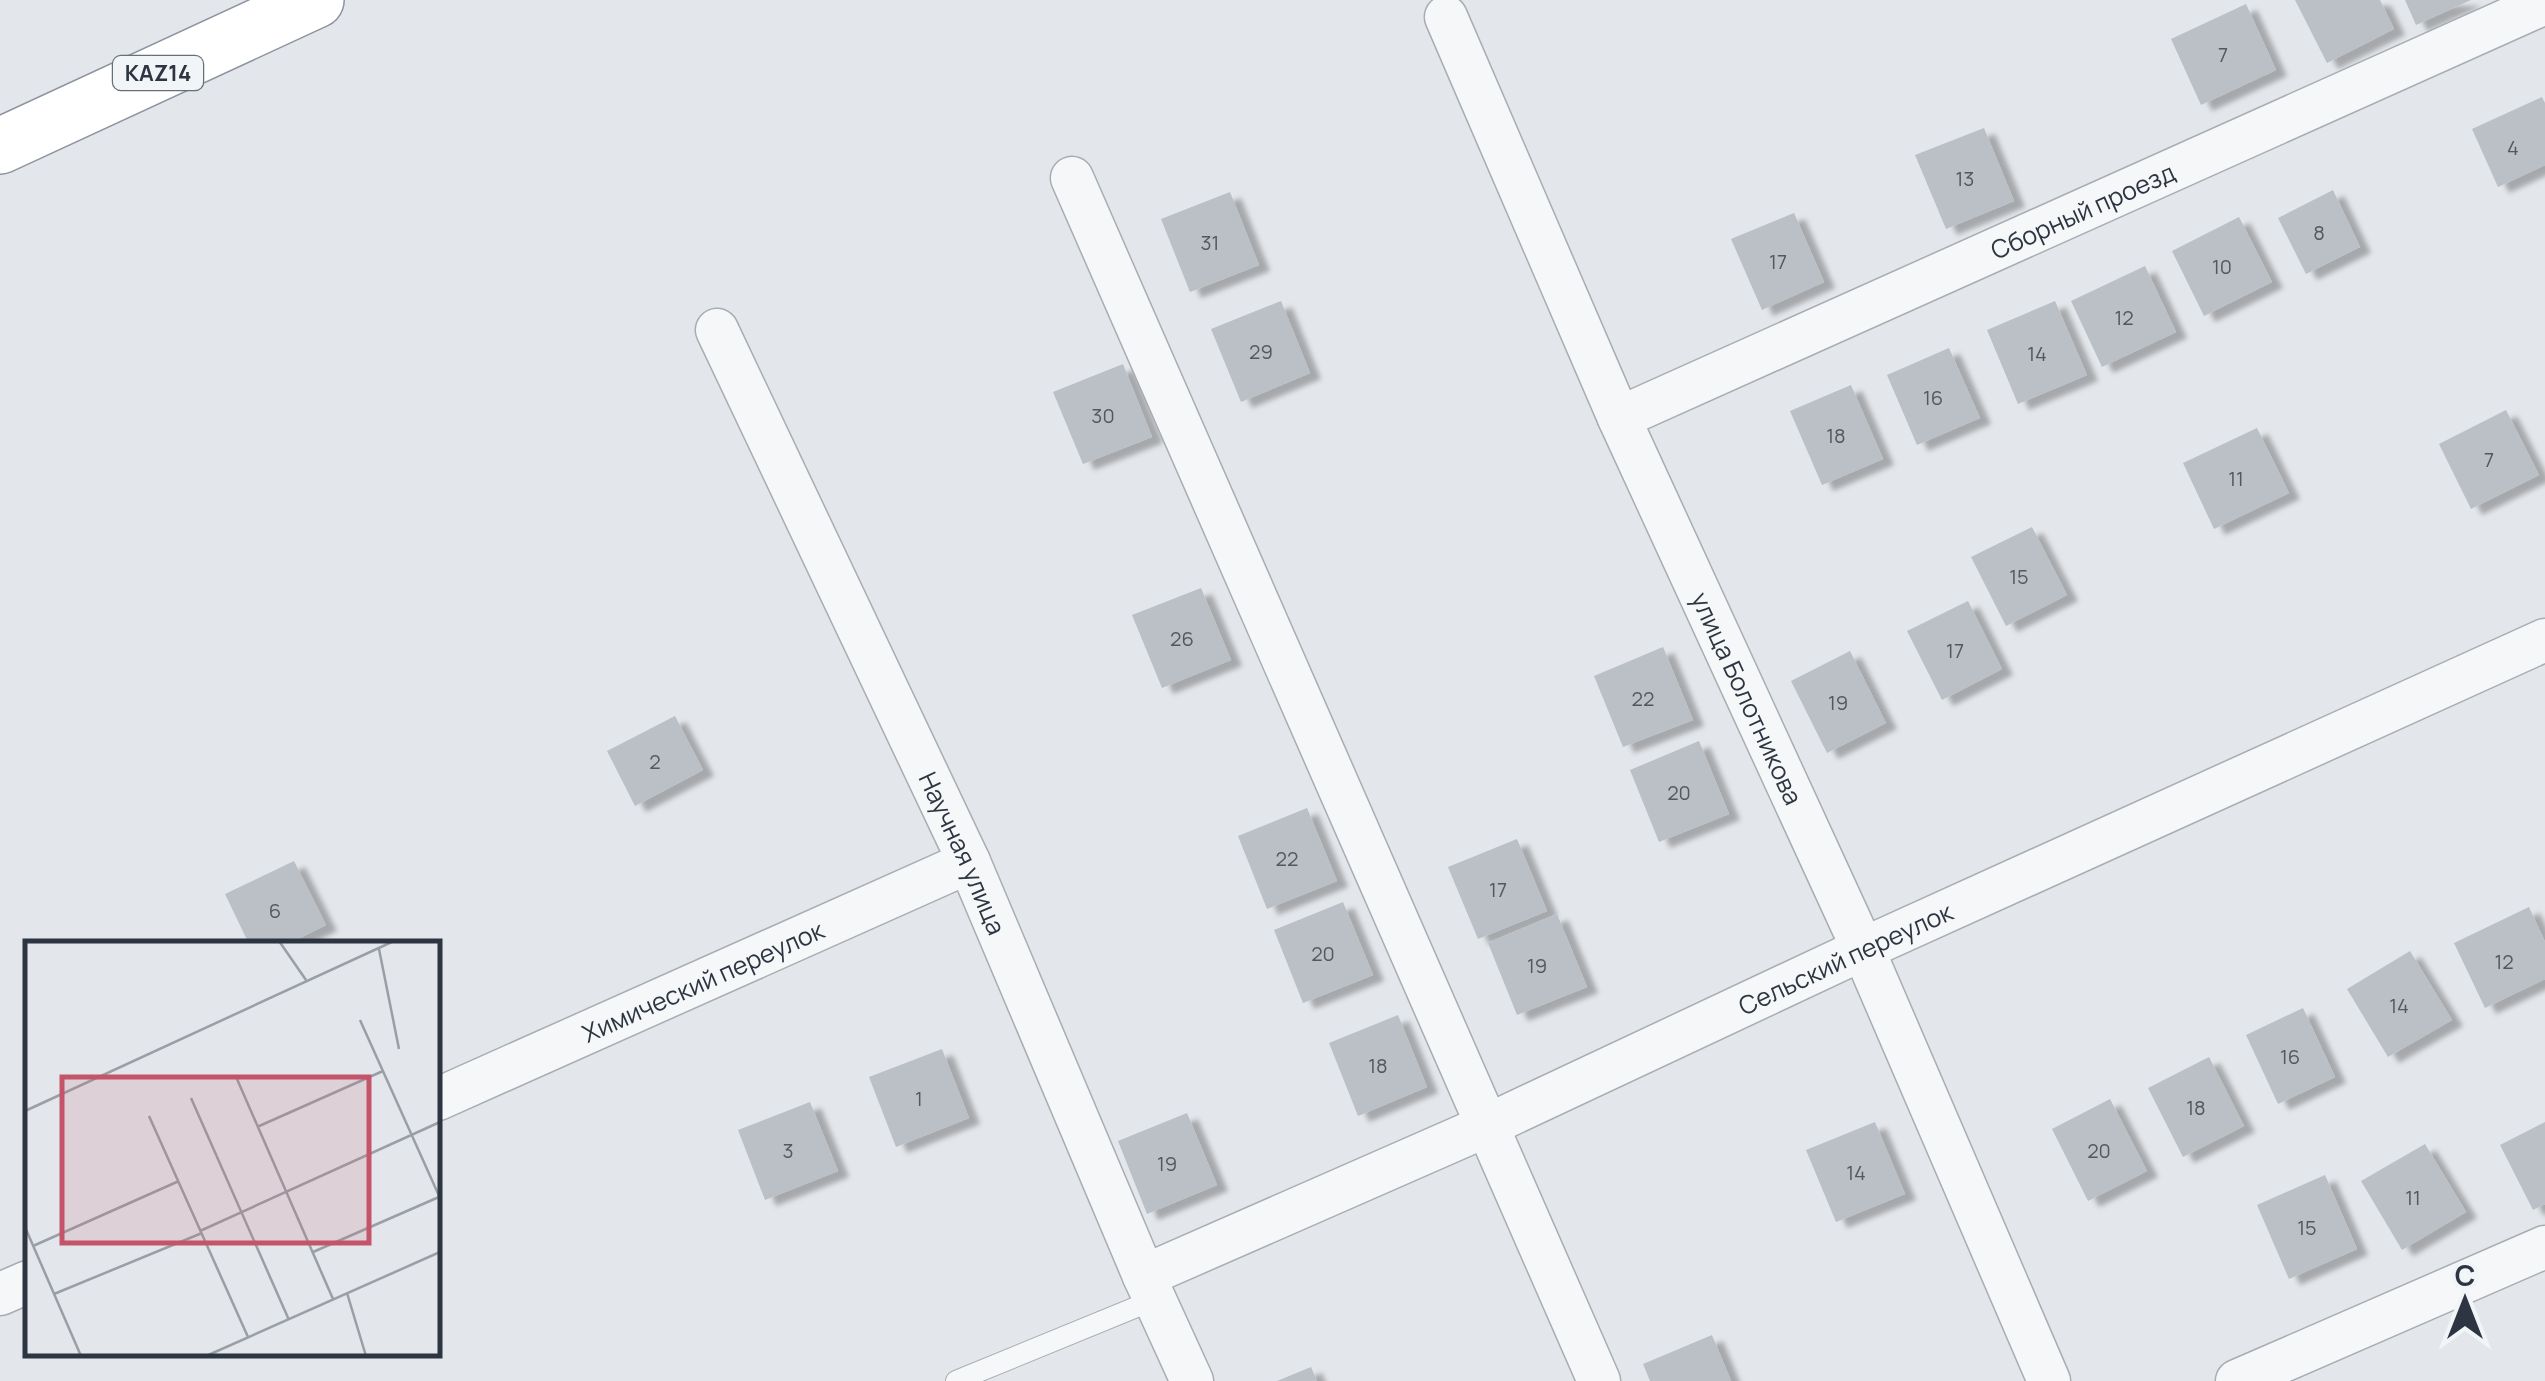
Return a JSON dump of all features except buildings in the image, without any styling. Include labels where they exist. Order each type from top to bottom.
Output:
[{"type":"highway","name":"KAZ14","points":[[0,146],[316,0]]},
{"type":"street","name":"Сборный проезд","points":[[1619,418],[2545,3]]},
{"type":"street","name":"улица Болотникова","points":[[1446,17],[1619,418],[1863,950],[2048,1381]]},
{"type":"street","points":[[1072,178],[1599,1381]]},
{"type":"street","name":"Научная улица","points":[[717,330],[969,862],[1192,1381]]},
{"type":"street","name":"Сельский переулок","points":[[1150,1288],[1863,950],[2545,640]]},
{"type":"street","name":"Химический переулок","points":[[440,1098],[969,862]]},
{"type":"street","points":[[2237,1381],[2545,1247]]},
{"type":"street","points":[[0,1294],[25,1283]]},
{"type":"lane","points":[[956,1381],[1150,1288]]}]
